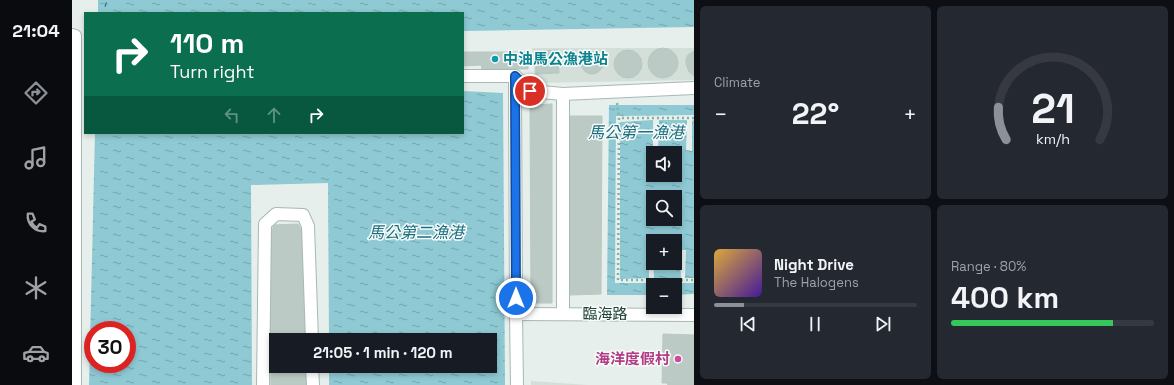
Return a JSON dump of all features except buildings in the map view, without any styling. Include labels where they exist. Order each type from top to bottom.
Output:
[{"type":"street","points":[[72,36],[75,36],[75,385]]},
{"type":"street","points":[[464,76],[515,76],[530,91],[563,94],[694,88]]},
{"type":"street","points":[[515,76],[517,385]]},
{"type":"street","points":[[563,94],[563,314]]},
{"type":"street","points":[[263,385],[265,224],[276,214],[303,215],[308,226],[312,333]]},
{"type":"street","name":"臨海路","points":[[516,314],[694,315]]},
{"type":"street","points":[[312,373],[313,385]]},
{"type":"path","points":[[616,99],[619,118],[618,280],[694,280]]},
{"type":"path","points":[[619,118],[694,118]]},
{"type":"shaded area","points":[[532,48],[694,48],[694,80],[535,83]]},
{"type":"shaded area","points":[[531,381],[588,385],[531,385]]},
{"type":"water","points":[[98,0],[694,0],[694,27],[464,31],[464,12],[98,12]]},
{"type":"water","name":"馬公第二漁港","points":[[464,91],[503,93],[505,385],[329,385],[329,373],[497,373],[497,333],[329,333],[328,183],[251,185],[252,385],[89,385],[89,373],[136,373],[136,321],[91,321],[95,134],[464,134]]},
{"type":"water","name":"馬公第一漁港","points":[[609,105],[694,105],[694,294],[682,295],[682,278],[646,278],[646,295],[607,295]]},
{"type":"pier","points":[[694,115],[694,120],[692,121],[692,151],[686,150],[687,120],[659,120],[658,146],[653,146],[653,120],[620,122],[620,279],[646,278],[646,283],[615,283],[616,116]]},
{"type":"pier","points":[[682,250],[686,250],[685,278],[694,278],[694,283],[682,283],[681,270],[682,270]]},
{"type":"pier","points":[[649,270],[654,270],[654,278],[649,278]]},
{"type":"ferry route","points":[[105,7],[107,0]]},
{"type":"place","name":"中油馬公漁港站","points":[[495,59]]},
{"type":"place","name":"海洋度假村","points":[[678,359]]},
{"type":"route","points":[[516,298],[515,76],[530,91]]}]
